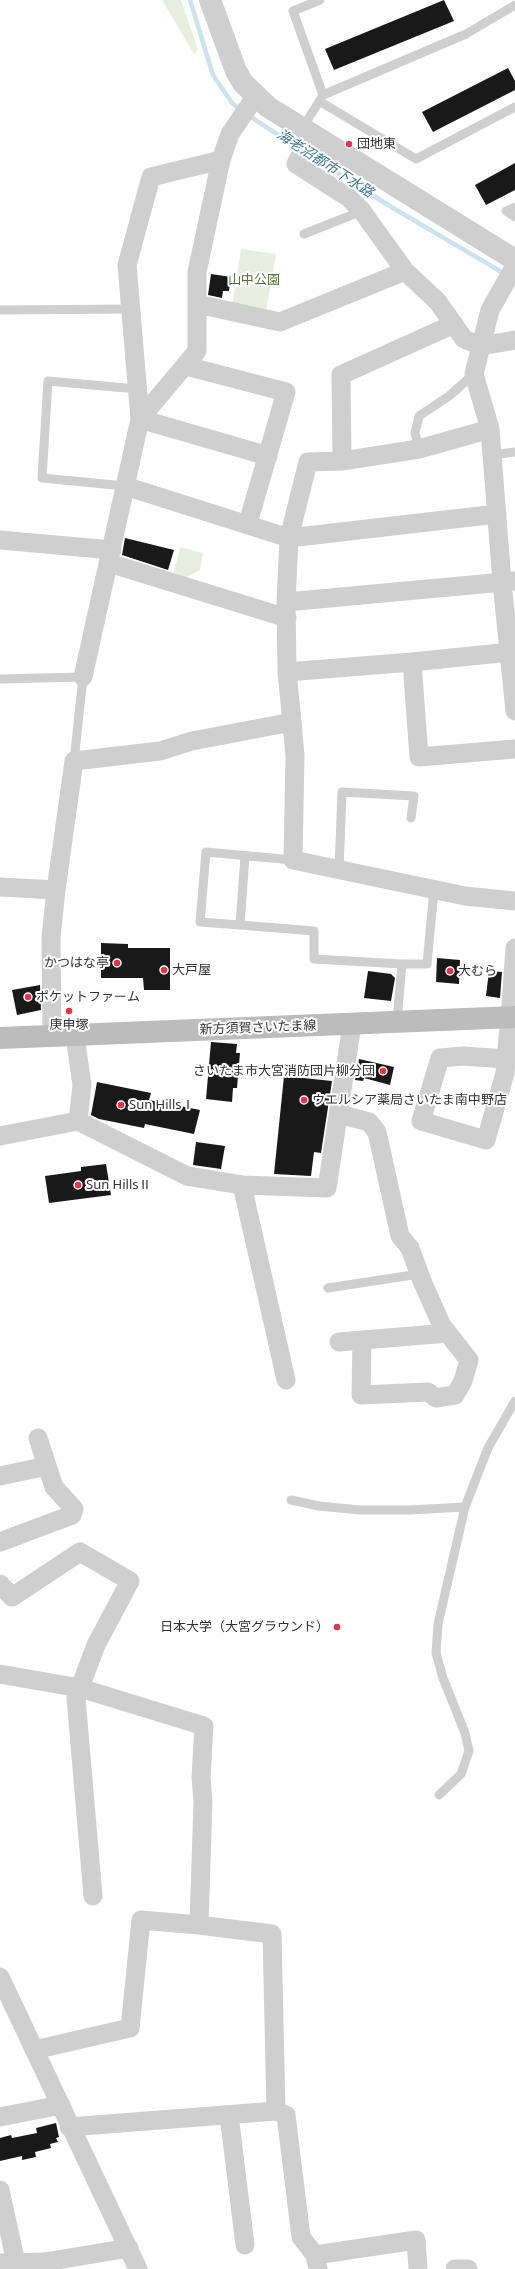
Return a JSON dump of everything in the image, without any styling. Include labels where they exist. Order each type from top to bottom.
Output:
[{"type":"main road","name":"新方須賀さいたま線","points":[[0,1038],[512,1018]]},
{"type":"street","points":[[140,419],[186,366],[197,351],[197,272],[221,160],[230,134],[247,109],[243,83],[236,70],[210,0]]},
{"type":"street","points":[[247,109],[268,108],[515,260]]},
{"type":"street","points":[[307,131],[296,164],[349,198],[362,212],[405,271],[438,302],[464,339],[481,346],[515,340]]},
{"type":"street","points":[[83,677],[140,419],[127,265],[150,177],[221,160]]},
{"type":"street","points":[[515,266],[490,310],[474,374],[490,429],[496,514],[508,581],[510,652],[515,711]]},
{"type":"street","points":[[197,304],[280,322],[405,271]]},
{"type":"street","points":[[342,461],[341,375],[454,324]]},
{"type":"street","points":[[186,366],[286,392],[248,523]]},
{"type":"street","points":[[140,419],[268,456]]},
{"type":"street","points":[[490,429],[419,449],[342,461],[308,462],[289,538],[286,610],[287,672],[296,756],[292,860],[464,896],[515,901]]},
{"type":"street","points":[[125,486],[248,523],[289,538],[496,514]]},
{"type":"street","points":[[0,540],[110,557],[286,610],[508,581]]},
{"type":"street","points":[[287,672],[412,662],[510,652]]},
{"type":"street","points":[[412,662],[419,757],[515,749]]},
{"type":"street","points":[[52,1037],[51,937],[74,761],[160,751],[192,741],[292,722]]},
{"type":"street","points":[[0,887],[56,890]]},
{"type":"street","points":[[506,1059],[463,1056],[440,1058],[421,1121],[486,1140],[505,1073],[512,1018],[515,948]]},
{"type":"street","points":[[0,1136],[78,1121],[187,1176],[242,1186],[327,1188],[352,1024]]},
{"type":"street","points":[[75,1036],[82,1085],[78,1121]]},
{"type":"street","points":[[339,1114],[369,1122],[378,1132],[400,1236],[410,1248],[419,1274],[442,1326],[469,1360],[463,1381],[455,1395],[436,1398],[428,1392],[361,1395],[362,1340]]},
{"type":"street","points":[[242,1186],[286,1380]]},
{"type":"street","points":[[339,1342],[448,1333]]},
{"type":"street","points":[[0,1542],[72,1515],[74,1508],[54,1487],[38,1438]]},
{"type":"street","points":[[0,1476],[47,1466]]},
{"type":"street","points":[[0,1584],[12,1597],[80,1552],[130,1581],[96,1645],[76,1698],[93,1896]]},
{"type":"street","points":[[0,1674],[80,1688],[204,1726],[201,1777],[203,1801],[199,1925]]},
{"type":"street","points":[[34,2050],[130,2028],[141,1920],[272,1934],[276,2112]]},
{"type":"street","points":[[0,1977],[138,2269]]},
{"type":"street","points":[[0,2117],[61,2105]]},
{"type":"street","points":[[70,2127],[276,2112],[286,2115],[301,2237],[317,2262],[416,2240],[418,2269]]},
{"type":"street","points":[[229,2115],[245,2245]]},
{"type":"street","points":[[0,2190],[8,2263],[45,2266],[129,2248]]},
{"type":"street","points":[[455,2269],[467,2267],[468,2269]]},
{"type":"lane","points":[[320,0],[293,11],[321,98],[416,158],[515,107]]},
{"type":"lane","points":[[307,131],[321,98],[466,34],[515,5]]},
{"type":"lane","points":[[515,206],[506,211],[515,217]]},
{"type":"lane","points":[[304,234],[362,212]]},
{"type":"lane","points":[[0,310],[131,309]]},
{"type":"lane","points":[[419,449],[415,433],[419,416],[449,396],[474,374]]},
{"type":"lane","points":[[125,486],[42,478],[48,381],[137,389]]},
{"type":"lane","points":[[492,455],[515,452]]},
{"type":"lane","points":[[0,679],[83,677],[74,761]]},
{"type":"lane","points":[[339,870],[342,792],[414,796],[411,818]]},
{"type":"lane","points":[[292,860],[206,852],[200,922],[314,930],[314,959],[427,964],[434,890]]},
{"type":"lane","points":[[240,925],[245,856]]},
{"type":"lane","points":[[397,1022],[402,964]]},
{"type":"lane","points":[[328,1288],[419,1274]]},
{"type":"lane","points":[[439,1795],[461,1774],[469,1750],[465,1733],[443,1678],[436,1652],[438,1624],[465,1507],[488,1448],[515,1401]]},
{"type":"lane","points":[[291,1500],[319,1506],[360,1510],[410,1510],[465,1507]]},
{"type":"green space","points":[[162,0],[181,0],[198,50],[194,54]]},
{"type":"green space","name":"山中公園","points":[[241,249],[276,254],[266,311],[232,306]]},
{"type":"green space","points":[[180,547],[203,553],[200,570],[183,579],[173,576]]},
{"type":"building","points":[[444,0],[454,21],[334,70],[325,49]]},
{"type":"building","points":[[508,68],[515,81],[515,90],[433,132],[422,112]]},
{"type":"building","points":[[515,163],[515,190],[486,205],[475,185]]},
{"type":"building","points":[[211,274],[231,277],[229,291],[223,291],[222,298],[208,295]]},
{"type":"building","points":[[125,538],[174,550],[168,570],[122,555]]},
{"type":"building","points":[[101,943],[128,944],[128,948],[170,948],[170,990],[144,990],[143,978],[101,978]]},
{"type":"building","points":[[437,958],[460,960],[459,984],[436,982]]},
{"type":"building","points":[[368,971],[391,974],[395,978],[391,1001],[364,998]]},
{"type":"building","points":[[489,971],[502,972],[500,998],[486,996]]},
{"type":"building","points":[[40,985],[41,1010],[17,1015],[12,990]]},
{"type":"building","points":[[211,1042],[237,1044],[236,1053],[240,1053],[237,1088],[233,1088],[232,1102],[206,1099]]},
{"type":"building","points":[[359,1059],[394,1067],[390,1085],[364,1078],[363,1081],[355,1080]]},
{"type":"building","points":[[284,1076],[332,1081],[321,1153],[314,1152],[311,1176],[274,1174]]},
{"type":"building","name":"Sun HillsⅠ","points":[[97,1082],[151,1093],[149,1100],[200,1110],[194,1134],[145,1124],[144,1128],[99,1119],[91,1115]]},
{"type":"building","points":[[196,1142],[225,1146],[221,1169],[193,1165]]},
{"type":"building","name":"Sun HillsⅡ","points":[[106,1164],[111,1195],[49,1203],[45,1176],[81,1171],[81,1167]]},
{"type":"building","points":[[56,2123],[59,2137],[56,2138],[58,2142],[50,2144],[51,2148],[35,2152],[36,2157],[22,2160],[22,2156],[0,2161],[0,2138],[11,2135],[12,2138],[37,2133],[36,2128]]},
{"type":"waterway","name":"海老沼都市下水路","points":[[190,0],[213,75],[232,103],[242,111]]},
{"type":"waterway","name":"海老沼都市下水路","points":[[248,115],[298,148]]},
{"type":"waterway","name":"海老沼都市下水路","points":[[306,153],[393,208],[505,274]]},
{"type":"place","name":"団地東","points":[[349,144]]},
{"type":"place","name":"かつはな亭","points":[[117,963]]},
{"type":"place","name":"大戸屋","points":[[164,970]]},
{"type":"place","name":"大むら","points":[[450,971]]},
{"type":"place","name":"ポケットファーム","points":[[28,997]]},
{"type":"place","name":"庚申塚","points":[[69,1011]]},
{"type":"place","name":"さいたま市大宮消防団片柳分団","points":[[383,1071]]},
{"type":"place","name":"ウエルシア薬局さいたま南中野店","points":[[304,1100]]},
{"type":"place","name":"Sun HillsⅠ","points":[[121,1105]]},
{"type":"place","name":"Sun HillsⅡ","points":[[78,1185]]},
{"type":"place","name":"日本大学（大宮グラウンド）","points":[[337,1627]]}]
